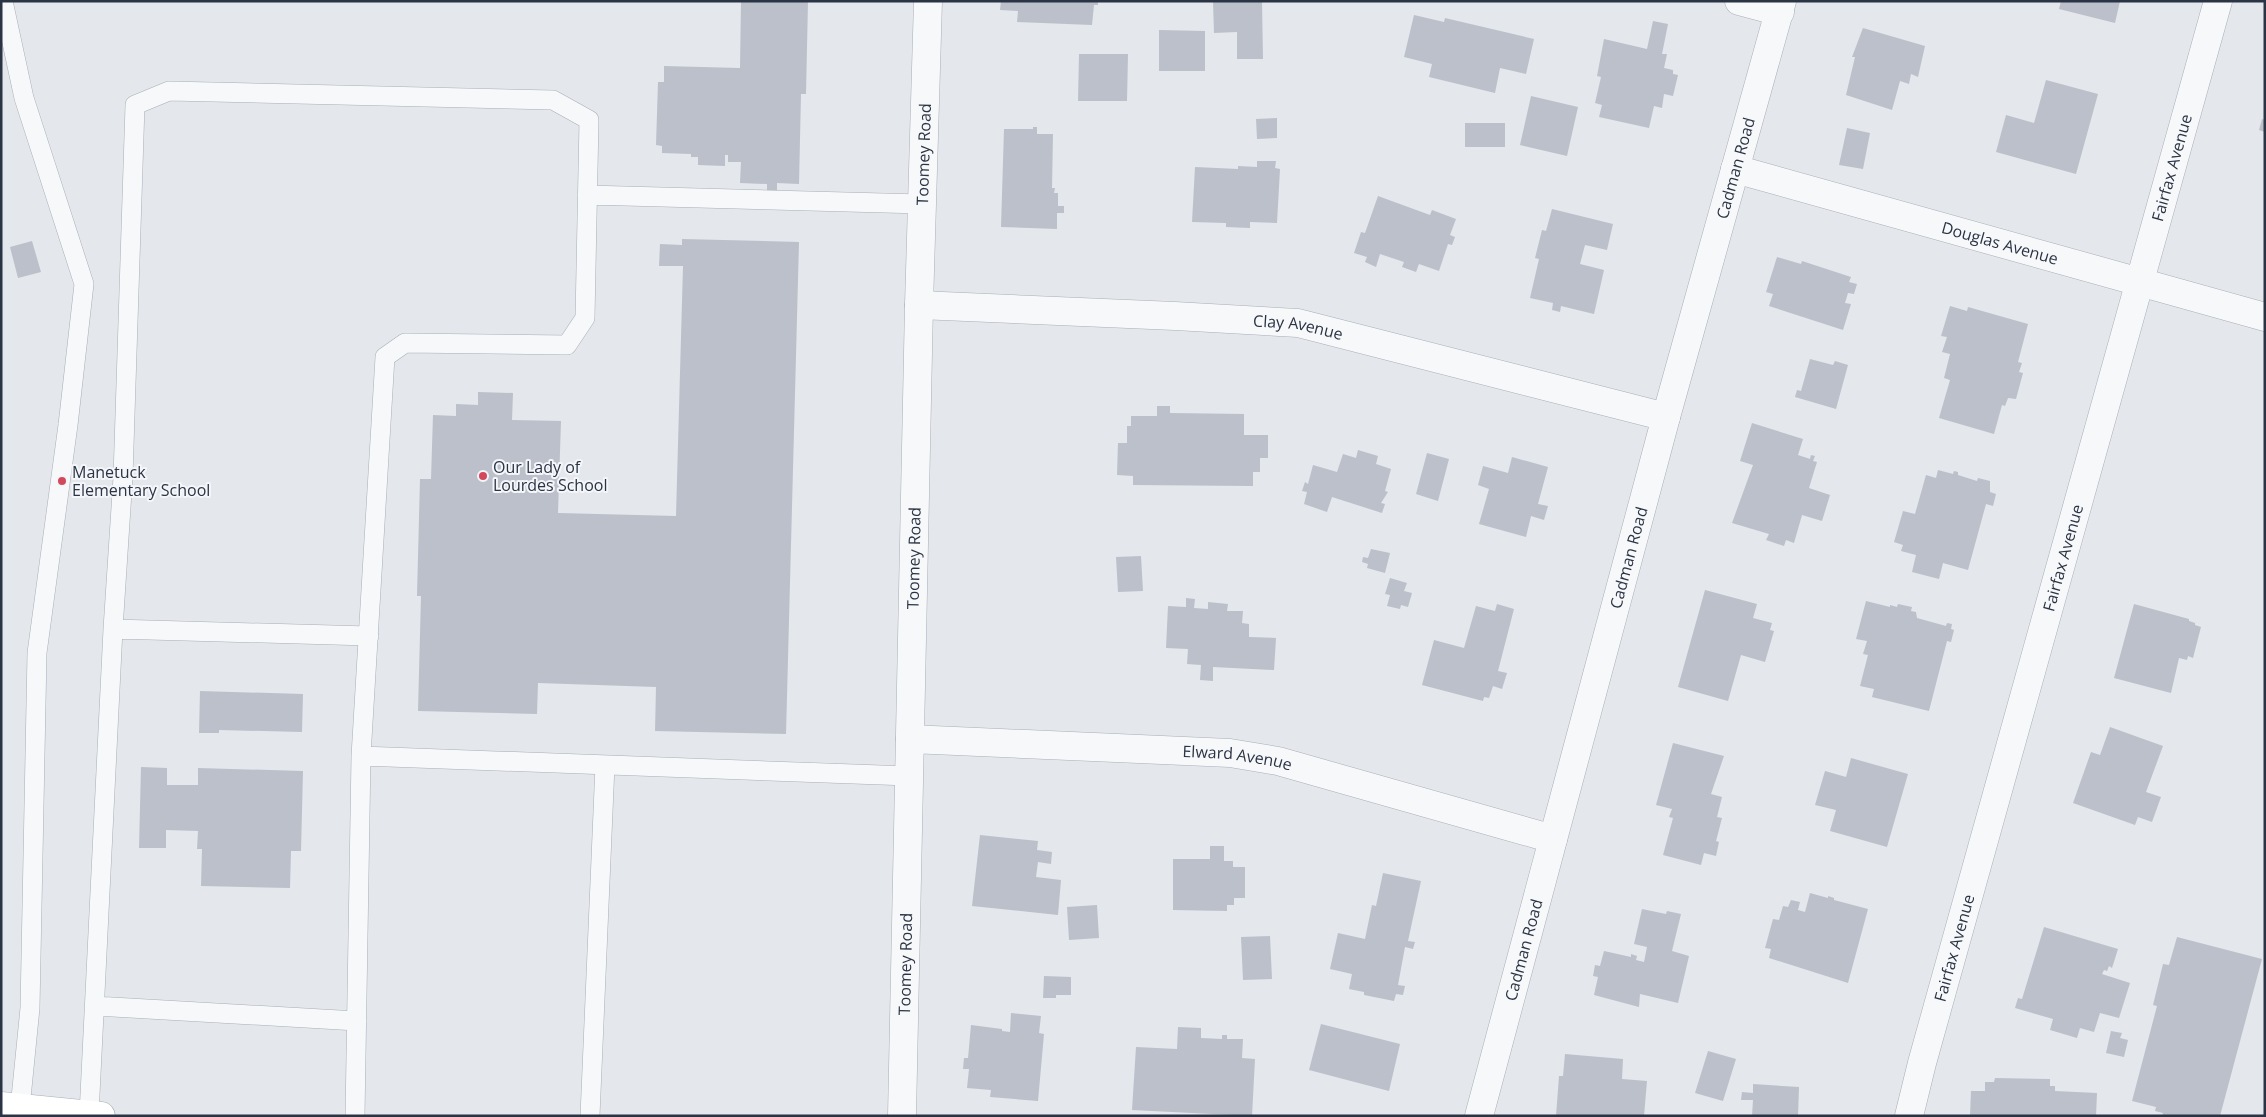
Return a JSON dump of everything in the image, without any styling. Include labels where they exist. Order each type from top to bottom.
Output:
[{"type":"street","name":"Toomey Road","points":[[902,1116],[919,305],[928,1]]},
{"type":"street","points":[[1739,1],[1781,6]]},
{"type":"street","name":"Fairfax Avenue","points":[[1909,1116],[1924,1054],[2218,1]]},
{"type":"street","name":"Cadman Road","points":[[1479,1116],[1666,417],[1781,6]]},
{"type":"street","name":"Douglas Avenue","points":[[1735,169],[2265,318]]},
{"type":"street","name":"Clay Avenue","points":[[919,305],[1298,323],[1666,417]]},
{"type":"street","name":"Elward Avenue","points":[[910,739],[1230,753],[1278,761],[1553,839]]},
{"type":"street","points":[[10,1107],[95,1115]]},
{"type":"lane","points":[[3,1],[24,98],[84,284],[68,424],[37,653],[30,1008],[10,1107]]},
{"type":"lane","points":[[95,1115],[95,1006],[113,629],[123,477],[135,105],[169,91],[553,100],[588,120],[585,318],[566,345],[405,343],[385,357],[361,756],[355,1116]]},
{"type":"lane","points":[[587,194],[922,204]]},
{"type":"lane","points":[[113,629],[369,636]]},
{"type":"lane","points":[[361,756],[909,776]]},
{"type":"lane","points":[[590,1116],[605,765]]},
{"type":"lane","points":[[95,1006],[357,1021]]},
{"type":"building","points":[[741,1],[808,1],[806,94],[801,94],[799,184],[777,183],[777,191],[767,191],[767,184],[740,183],[741,162],[728,162],[728,155],[725,155],[725,166],[698,165],[698,157],[691,157],[691,154],[662,153],[662,146],[656,145],[658,82],[664,82],[664,66],[740,68]]},
{"type":"building","points":[[1001,1],[1098,1],[1098,5],[1094,5],[1092,25],[1017,22],[1018,11],[1000,10]]},
{"type":"building","points":[[1213,1],[1262,1],[1263,59],[1237,59],[1237,32],[1214,33]]},
{"type":"building","points":[[2061,1],[2120,1],[2115,23],[2059,9]]},
{"type":"building","points":[[1414,15],[1444,22],[1445,18],[1534,39],[1526,74],[1500,68],[1495,93],[1429,77],[1432,64],[1404,57]]},
{"type":"building","points":[[1653,21],[1668,24],[1662,54],[1667,54],[1664,68],[1673,70],[1673,74],[1678,75],[1673,96],[1664,94],[1662,108],[1654,106],[1649,128],[1599,117],[1602,105],[1595,103],[1601,77],[1597,76],[1604,39],[1647,49]]},
{"type":"building","points":[[1863,28],[1925,46],[1918,77],[1911,74],[1909,84],[1900,81],[1892,110],[1846,95],[1855,57],[1852,57]]},
{"type":"building","points":[[1159,30],[1205,31],[1205,71],[1159,71]]},
{"type":"building","points":[[1079,54],[1128,54],[1127,101],[1078,101]]},
{"type":"building","points":[[2046,80],[2098,94],[2076,174],[1996,152],[2006,115],[2034,123]]},
{"type":"building","points":[[1531,96],[1578,107],[1567,156],[1520,145]]},
{"type":"building","points":[[1277,118],[1277,138],[1257,139],[1256,119]]},
{"type":"building","points":[[2262,119],[2265,120],[2265,132],[2259,130]]},
{"type":"building","points":[[1465,123],[1505,123],[1505,147],[1465,147]]},
{"type":"building","points":[[1033,127],[1037,127],[1037,134],[1053,134],[1052,188],[1055,188],[1054,193],[1058,193],[1058,206],[1064,206],[1064,213],[1057,213],[1057,229],[1001,227],[1004,129],[1033,129]]},
{"type":"building","points":[[1847,128],[1870,133],[1863,169],[1839,165]]},
{"type":"building","points":[[1257,161],[1276,161],[1275,168],[1280,169],[1277,223],[1250,222],[1250,228],[1226,227],[1226,223],[1192,222],[1195,167],[1238,169],[1238,166],[1257,167]]},
{"type":"building","points":[[1378,196],[1430,215],[1432,210],[1456,219],[1450,235],[1455,237],[1452,245],[1448,244],[1439,271],[1419,264],[1416,272],[1402,267],[1404,262],[1380,254],[1376,267],[1365,262],[1367,257],[1354,253],[1361,232],[1365,233]]},
{"type":"building","points":[[1552,209],[1613,224],[1607,250],[1585,245],[1580,264],[1604,270],[1594,314],[1561,306],[1560,312],[1552,310],[1553,303],[1530,298],[1539,259],[1535,258],[1542,230],[1546,231]]},
{"type":"building","points":[[682,239],[799,242],[786,734],[655,731],[656,687],[538,683],[537,714],[418,711],[421,596],[417,596],[420,479],[431,479],[433,415],[456,416],[456,404],[478,405],[478,392],[513,393],[512,420],[561,421],[558,513],[676,516],[683,266],[659,266],[660,244],[682,245]]},
{"type":"building","points":[[32,241],[41,272],[18,278],[10,247]]},
{"type":"building","points":[[1777,257],[1801,264],[1802,261],[1851,277],[1849,282],[1857,284],[1854,294],[1848,293],[1845,303],[1851,304],[1843,330],[1769,306],[1773,294],[1766,292]]},
{"type":"building","points":[[1950,306],[1967,311],[1968,307],[2028,324],[2018,362],[2022,363],[2019,372],[2023,373],[2016,399],[2008,398],[2005,406],[2002,405],[1994,434],[1939,418],[1950,380],[1944,378],[1950,354],[1942,352],[1947,337],[1941,336]]},
{"type":"building","points":[[1810,359],[1833,365],[1835,361],[1848,365],[1836,409],[1795,397],[1797,390],[1801,391]]},
{"type":"building","points":[[1157,406],[1170,406],[1170,413],[1244,414],[1244,435],[1268,435],[1268,458],[1260,458],[1260,472],[1253,472],[1253,486],[1133,485],[1133,476],[1117,475],[1118,443],[1127,443],[1127,426],[1131,426],[1131,416],[1157,416]]},
{"type":"building","points":[[1752,423],[1803,439],[1798,455],[1810,459],[1811,455],[1815,456],[1813,461],[1817,462],[1809,488],[1830,495],[1822,521],[1802,515],[1794,543],[1786,540],[1784,546],[1766,540],[1769,534],[1732,523],[1753,465],[1740,461]]},
{"type":"building","points":[[1358,450],[1378,456],[1376,464],[1391,469],[1385,491],[1388,492],[1381,503],[1385,504],[1382,513],[1332,497],[1327,512],[1304,504],[1307,492],[1302,491],[1305,482],[1308,484],[1313,465],[1337,472],[1343,454],[1356,458]]},
{"type":"building","points":[[1427,453],[1449,459],[1438,501],[1416,494]]},
{"type":"building","points":[[1512,457],[1548,467],[1538,504],[1548,506],[1544,520],[1531,516],[1526,537],[1479,524],[1489,489],[1478,485],[1483,466],[1508,473]]},
{"type":"building","points":[[1938,470],[1953,474],[1954,471],[1958,472],[1958,475],[1977,481],[1978,478],[1990,481],[1990,492],[1996,494],[1993,506],[1986,504],[1968,570],[1943,563],[1939,579],[1912,572],[1916,555],[1901,551],[1903,545],[1894,542],[1903,511],[1915,514],[1926,475],[1936,478]]},
{"type":"building","points":[[1371,549],[1390,553],[1385,573],[1367,568],[1368,564],[1362,562],[1363,557],[1368,558]]},
{"type":"building","points":[[1141,556],[1143,591],[1118,592],[1116,557]]},
{"type":"building","points":[[1390,578],[1407,583],[1404,591],[1412,593],[1408,607],[1401,605],[1400,609],[1387,606],[1390,595],[1385,594]]},
{"type":"building","points":[[1705,590],[1757,604],[1753,618],[1772,623],[1770,630],[1774,631],[1765,662],[1741,655],[1728,701],[1678,687]]},
{"type":"building","points":[[1186,598],[1195,599],[1194,608],[1208,609],[1208,602],[1228,604],[1227,611],[1243,611],[1242,623],[1249,624],[1249,637],[1276,638],[1274,670],[1213,667],[1213,681],[1200,680],[1201,665],[1187,664],[1188,649],[1166,648],[1168,606],[1186,607]]},
{"type":"building","points":[[1866,601],[1890,607],[1890,605],[1897,607],[1898,604],[1912,607],[1911,611],[1916,612],[1917,618],[1946,626],[1947,623],[1952,624],[1951,629],[1954,630],[1951,642],[1947,641],[1929,711],[1872,697],[1874,689],[1860,686],[1868,655],[1863,654],[1867,641],[1856,639]]},
{"type":"building","points":[[1497,604],[1514,609],[1498,671],[1507,673],[1502,689],[1493,686],[1489,698],[1484,697],[1483,701],[1422,685],[1434,640],[1464,648],[1476,606],[1495,611]]},
{"type":"building","points":[[2134,604],[2189,619],[2195,625],[2201,627],[2193,658],[2188,656],[2187,660],[2179,658],[2171,693],[2114,678]]},
{"type":"building","points":[[200,691],[303,694],[302,732],[219,730],[219,733],[199,733]]},
{"type":"building","points":[[2110,727],[2163,746],[2146,792],[2161,797],[2152,822],[2138,817],[2135,825],[2073,803],[2091,752],[2100,755]]},
{"type":"building","points":[[1673,743],[1724,756],[1711,794],[1722,797],[1717,817],[1722,818],[1716,841],[1719,842],[1716,856],[1704,853],[1701,865],[1663,855],[1673,818],[1669,817],[1672,809],[1656,805]]},
{"type":"building","points":[[1851,758],[1908,774],[1887,847],[1830,831],[1836,810],[1815,805],[1825,771],[1846,777]]},
{"type":"building","points":[[141,767],[167,768],[167,785],[198,785],[198,768],[303,771],[301,851],[291,851],[290,888],[201,886],[202,849],[197,849],[198,831],[166,830],[166,848],[139,848]]},
{"type":"building","points":[[980,835],[1038,841],[1037,850],[1052,852],[1051,864],[1038,862],[1036,877],[1061,880],[1058,915],[972,906]]},
{"type":"building","points":[[1210,846],[1224,846],[1224,861],[1233,861],[1233,867],[1245,867],[1245,898],[1234,898],[1234,905],[1227,905],[1227,911],[1173,910],[1173,859],[1210,859]]},
{"type":"building","points":[[1383,873],[1421,881],[1408,941],[1415,942],[1413,949],[1405,947],[1398,985],[1405,986],[1403,995],[1396,994],[1394,1001],[1364,995],[1364,992],[1349,989],[1352,974],[1330,969],[1338,933],[1365,939],[1372,905],[1376,906]]},
{"type":"building","points":[[1810,893],[1828,898],[1828,896],[1834,898],[1834,900],[1868,909],[1848,983],[1769,958],[1771,949],[1765,948],[1773,919],[1779,920],[1783,906],[1788,907],[1791,900],[1800,902],[1798,910],[1805,912]]},
{"type":"building","points":[[1097,905],[1099,938],[1069,940],[1067,907]]},
{"type":"building","points":[[1642,909],[1666,914],[1667,911],[1681,914],[1672,951],[1689,956],[1678,1003],[1640,994],[1639,1007],[1594,995],[1598,977],[1593,976],[1595,965],[1600,966],[1604,951],[1631,957],[1631,954],[1637,956],[1636,960],[1644,962],[1647,947],[1634,944]]},
{"type":"building","points":[[2044,927],[2118,949],[2112,968],[2109,966],[2107,971],[2104,970],[2102,974],[2130,983],[2119,1018],[2100,1013],[2094,1032],[2080,1028],[2077,1038],[2050,1030],[2053,1019],[2015,1008],[2018,998],[2022,999]]},
{"type":"building","points":[[1270,936],[1272,979],[1243,980],[1241,937]]},
{"type":"building","points":[[2177,937],[2262,959],[2220,1116],[2162,1116],[2163,1113],[2155,1111],[2156,1107],[2132,1101],[2157,1006],[2153,1005],[2163,964],[2169,965]]},
{"type":"building","points":[[1044,976],[1071,977],[1071,995],[1056,995],[1056,998],[1043,998]]},
{"type":"building","points":[[1011,1013],[1041,1016],[1039,1033],[1044,1034],[1038,1101],[990,1097],[991,1090],[967,1088],[969,1069],[963,1069],[964,1058],[968,1058],[971,1025],[1002,1029],[1002,1031],[1010,1032]]},
{"type":"building","points":[[1321,1024],[1400,1044],[1389,1091],[1309,1070]]},
{"type":"building","points":[[1178,1027],[1201,1028],[1201,1038],[1222,1039],[1222,1035],[1227,1035],[1227,1039],[1243,1039],[1242,1058],[1255,1059],[1252,1116],[1132,1110],[1136,1047],[1177,1049]]},
{"type":"building","points":[[2111,1031],[2122,1033],[2120,1038],[2128,1040],[2124,1057],[2106,1053]]},
{"type":"building","points":[[1708,1051],[1736,1059],[1723,1101],[1695,1093]]},
{"type":"building","points":[[1565,1054],[1623,1059],[1622,1079],[1647,1081],[1644,1116],[1556,1116],[1559,1076],[1563,1076]]},
{"type":"building","points":[[1995,1078],[2050,1079],[2050,1086],[2055,1086],[2055,1091],[2097,1093],[2096,1116],[1970,1116],[1971,1091],[1985,1091],[1985,1082],[1994,1082]]},
{"type":"building","points":[[1753,1084],[1799,1087],[1798,1116],[1752,1116],[1753,1100],[1741,1100],[1742,1092],[1753,1093]]},
{"type":"place","name":"Our Lady of Lourdes School","points":[[483,476]]},
{"type":"place","name":"Manetuck Elementary School","points":[[62,481]]}]
